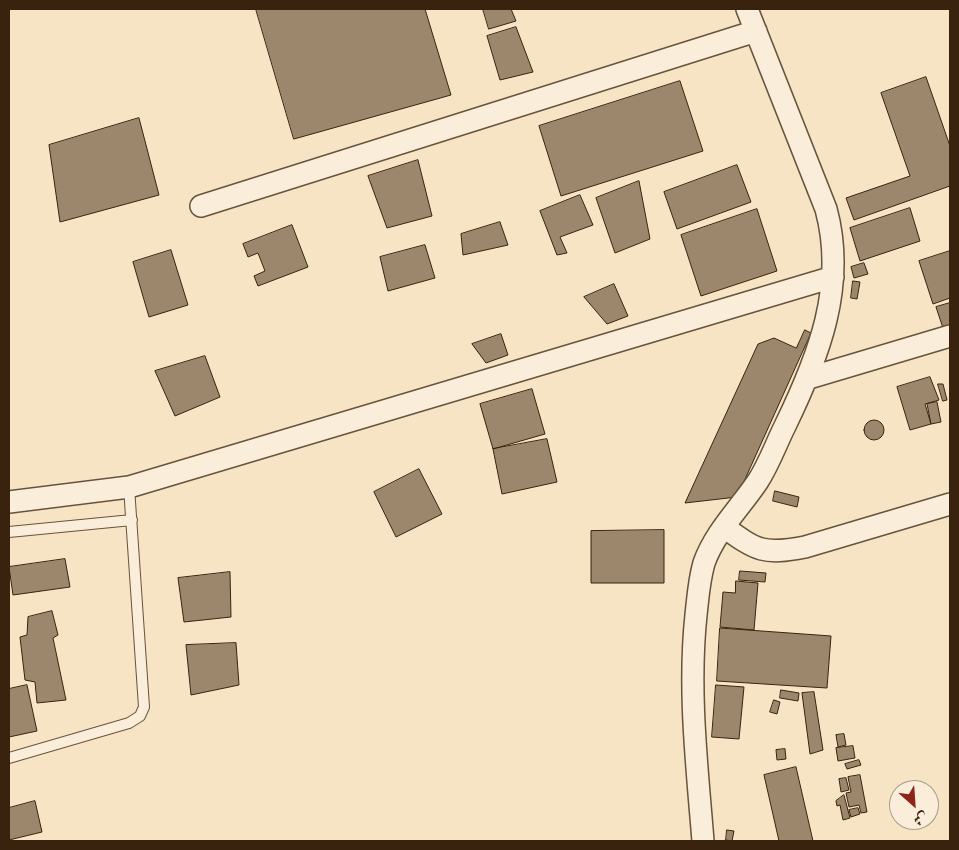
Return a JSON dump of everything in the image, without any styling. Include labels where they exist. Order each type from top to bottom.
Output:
[{"type":"street","points":[[703,841],[693,715],[693,638],[699,583],[705,562],[724,527],[758,480],[808,378],[818,354],[833,278],[832,232],[826,209],[747,9]]},
{"type":"street","points":[[201,206],[756,31]]},
{"type":"street","points":[[9,502],[129,487],[833,278]]},
{"type":"street","points":[[808,378],[950,336]]},
{"type":"street","points":[[724,527],[757,548],[769,552],[785,551],[805,547],[950,504]]},
{"type":"lane","points":[[9,758],[124,725],[135,720],[143,711],[145,703],[129,487]]},
{"type":"lane","points":[[9,532],[132,520]]},
{"type":"building","points":[[256,9],[425,9],[451,95],[294,139]]},
{"type":"building","points":[[483,9],[511,9],[516,21],[489,29]]},
{"type":"building","points":[[516,27],[533,72],[500,80],[487,36]]},
{"type":"building","points":[[926,77],[950,146],[950,186],[854,220],[846,198],[910,176],[881,93]]},
{"type":"building","points":[[680,81],[703,151],[561,196],[539,126]]},
{"type":"building","points":[[139,118],[159,195],[60,222],[49,145]]},
{"type":"building","points":[[418,160],[432,216],[387,228],[368,176]]},
{"type":"building","points":[[737,165],[751,202],[677,229],[664,192]]},
{"type":"building","points":[[639,181],[650,239],[615,253],[596,198]]},
{"type":"building","points":[[580,195],[593,225],[560,237],[567,253],[557,255],[540,211]]},
{"type":"building","points":[[910,208],[920,241],[860,261],[850,228]]},
{"type":"building","points":[[757,209],[777,271],[701,296],[681,235]]},
{"type":"building","points":[[500,222],[508,245],[463,255],[461,234]]},
{"type":"building","points":[[292,225],[308,267],[258,286],[254,276],[265,271],[258,253],[248,257],[243,244]]},
{"type":"building","points":[[425,245],[435,278],[388,291],[380,257]]},
{"type":"building","points":[[171,250],[188,305],[149,317],[133,262]]},
{"type":"building","points":[[950,251],[950,298],[933,304],[919,261]]},
{"type":"building","points":[[864,263],[868,274],[854,278],[851,267]]},
{"type":"building","points":[[853,281],[860,282],[857,299],[851,298]]},
{"type":"building","points":[[614,284],[628,316],[607,324],[584,297]]},
{"type":"building","points":[[950,303],[950,326],[943,328],[936,307]]},
{"type":"building","points":[[805,330],[811,333],[737,497],[685,503],[758,344],[774,338],[796,348]]},
{"type":"building","points":[[501,334],[508,355],[486,363],[472,344]]},
{"type":"building","points":[[205,356],[220,397],[175,416],[155,371]]},
{"type":"building","points":[[930,377],[939,400],[925,404],[931,424],[910,430],[897,387]]},
{"type":"building","points":[[938,384],[943,384],[947,400],[943,401]]},
{"type":"building","points":[[532,389],[545,434],[493,449],[480,404]]},
{"type":"building","points":[[937,402],[941,422],[931,424],[927,404]]},
{"type":"building","points":[[874,420],[881,423],[884,430],[881,437],[874,440],[867,437],[864,430],[867,423]]},
{"type":"building","points":[[547,439],[557,482],[502,494],[493,449]]},
{"type":"building","points":[[419,469],[442,514],[396,537],[374,492]]},
{"type":"building","points":[[775,491],[799,497],[797,507],[773,501]]},
{"type":"building","points":[[664,530],[664,583],[591,583],[591,531]]},
{"type":"building","points":[[65,559],[70,587],[13,595],[9,567]]},
{"type":"building","points":[[740,571],[766,573],[765,582],[739,580]]},
{"type":"building","points":[[230,572],[231,617],[184,622],[178,578]]},
{"type":"building","points":[[736,581],[758,583],[754,630],[720,627],[723,592],[735,593]]},
{"type":"building","points":[[52,611],[58,635],[53,638],[66,700],[37,703],[35,682],[25,680],[20,637],[27,635],[28,617]]},
{"type":"building","points":[[720,628],[831,636],[827,688],[717,681]]},
{"type":"building","points":[[236,643],[239,685],[191,695],[186,645]]},
{"type":"building","points":[[27,685],[37,731],[9,737],[9,689]]},
{"type":"building","points":[[716,685],[744,687],[739,739],[712,737]]},
{"type":"building","points":[[781,690],[799,693],[798,701],[780,698]]},
{"type":"building","points":[[814,692],[823,750],[810,754],[802,693]]},
{"type":"building","points":[[774,700],[780,702],[777,714],[770,712]]},
{"type":"building","points":[[844,734],[846,745],[838,747],[836,735]]},
{"type":"building","points":[[853,746],[855,758],[838,761],[836,748]]},
{"type":"building","points":[[785,749],[786,759],[777,760],[776,750]]},
{"type":"building","points":[[859,760],[861,765],[847,769],[845,764]]},
{"type":"building","points":[[796,767],[813,841],[779,841],[764,775]]},
{"type":"building","points":[[860,775],[867,812],[861,813],[859,805],[849,807],[846,793],[851,792],[848,777]]},
{"type":"building","points":[[846,778],[849,790],[841,792],[839,779]]},
{"type":"building","points":[[844,795],[850,818],[843,820],[840,805],[837,806],[836,801]]},
{"type":"building","points":[[35,801],[42,832],[9,840],[9,808]]},
{"type":"building","points":[[858,808],[860,814],[851,817],[849,810]]},
{"type":"building","points":[[727,830],[734,831],[732,841],[726,840]]}]
